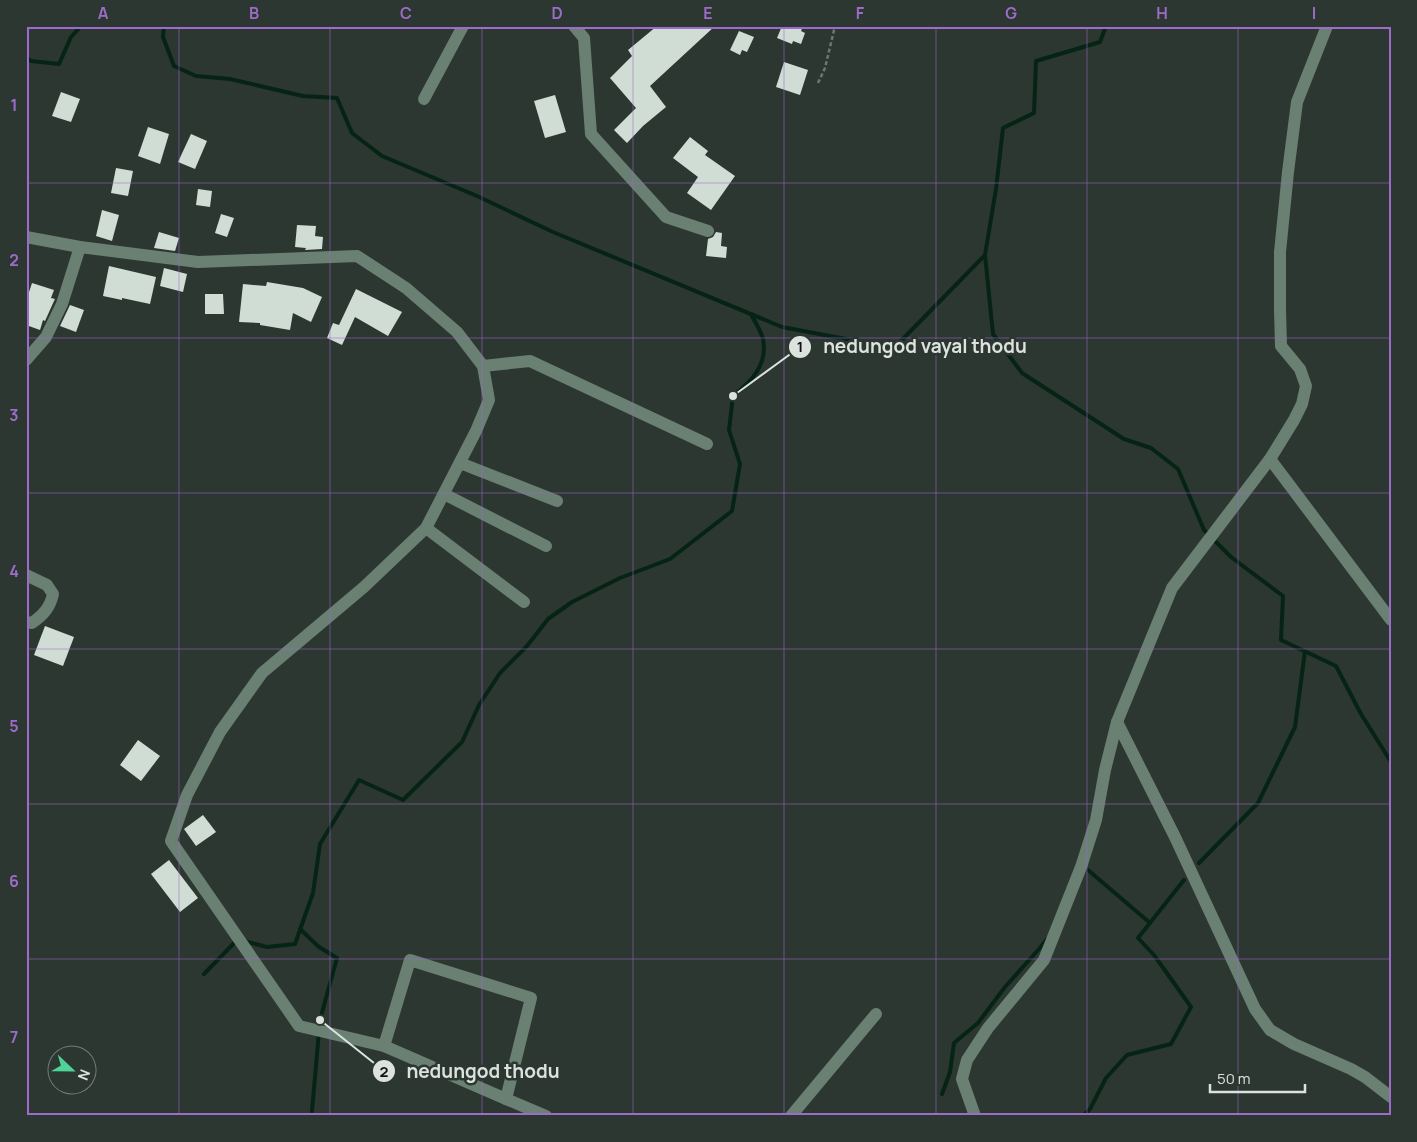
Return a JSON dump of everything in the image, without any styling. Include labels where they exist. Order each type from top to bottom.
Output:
[{"type":"street","points":[[424,99],[463,26]]},
{"type":"street","points":[[574,26],[584,38],[591,134],[666,216],[708,232]]},
{"type":"street","points":[[975,1116],[962,1079],[967,1060],[988,1028],[1044,960],[1081,867],[1093,830],[1117,722],[1172,588],[1212,538],[1270,459],[1302,404],[1306,386],[1300,369],[1281,346],[1280,252],[1297,102],[1327,26]]},
{"type":"street","points":[[26,237],[80,247],[198,262],[357,256],[406,288],[457,332],[483,366],[489,400],[460,463],[426,528],[364,587],[262,674],[220,732],[187,795],[171,841],[298,1026],[384,1046],[546,1116]]},
{"type":"street","points":[[26,360],[46,337],[62,304],[80,247]]},
{"type":"street","points":[[483,366],[530,360],[707,444]]},
{"type":"street","points":[[1270,459],[1391,620]]},
{"type":"street","points":[[460,463],[557,501]]},
{"type":"street","points":[[444,494],[546,546]]},
{"type":"street","points":[[426,528],[524,602]]},
{"type":"street","points":[[26,576],[47,585],[53,594],[51,605],[42,616],[32,623],[26,622]]},
{"type":"street","points":[[1117,722],[1175,837],[1255,1008],[1270,1030],[1294,1044],[1351,1069],[1391,1097]]},
{"type":"street","points":[[384,1046],[410,960],[530,998],[506,1099]]},
{"type":"street","points":[[791,1116],[876,1014]]},
{"type":"path","points":[[818,83],[826,68],[834,26]]},
{"type":"building","points":[[657,26],[715,26],[650,86],[666,107],[643,126],[627,143],[614,130],[636,108],[610,78],[632,56],[628,50]]},
{"type":"building","points":[[782,26],[803,26],[801,31],[805,33],[801,44],[793,41],[792,44],[777,38]]},
{"type":"building","points":[[739,31],[754,37],[747,52],[742,50],[740,55],[730,50]]},
{"type":"building","points":[[784,62],[808,70],[800,95],[776,87]]},
{"type":"building","points":[[61,92],[80,99],[71,122],[52,116]]},
{"type":"building","points":[[555,95],[566,132],[545,138],[534,101]]},
{"type":"building","points":[[148,127],[169,134],[160,164],[138,156]]},
{"type":"building","points":[[191,134],[207,141],[195,169],[178,162]]},
{"type":"building","points":[[690,137],[708,151],[705,155],[735,176],[711,210],[687,193],[698,177],[673,158]]},
{"type":"building","points":[[116,168],[133,171],[128,196],[111,193]]},
{"type":"building","points":[[198,189],[212,191],[210,207],[196,205]]},
{"type":"building","points":[[102,210],[119,215],[112,241],[96,236]]},
{"type":"building","points":[[221,214],[234,218],[227,237],[215,233]]},
{"type":"building","points":[[297,225],[316,226],[315,236],[323,237],[322,249],[305,250],[306,248],[295,247]]},
{"type":"building","points":[[159,232],[179,238],[175,251],[154,248]]},
{"type":"building","points":[[716,232],[722,233],[721,246],[727,247],[726,258],[706,256],[708,239],[713,237]]},
{"type":"building","points":[[109,266],[156,277],[150,304],[103,296]]},
{"type":"building","points":[[164,268],[187,274],[183,292],[160,286]]},
{"type":"building","points":[[267,282],[303,288],[322,297],[311,322],[293,313],[290,330],[260,325],[260,323],[239,322],[243,284],[266,286]]},
{"type":"building","points":[[32,283],[54,290],[51,298],[55,299],[45,321],[43,320],[40,330],[26,325],[26,301]]},
{"type":"building","points":[[356,289],[402,312],[388,336],[355,317],[342,345],[327,338],[333,323],[339,325]]},
{"type":"building","points":[[205,294],[223,294],[224,314],[205,314]]},
{"type":"building","points":[[70,305],[84,310],[76,332],[60,326]]},
{"type":"building","points":[[45,626],[74,637],[63,666],[34,655]]},
{"type":"building","points":[[138,740],[160,756],[141,781],[120,765]]},
{"type":"building","points":[[203,815],[216,832],[196,846],[184,829]]},
{"type":"building","points":[[169,860],[198,898],[180,912],[151,874]]},
{"type":"waterway","points":[[26,57],[31,61],[59,64],[71,37],[81,26]]},
{"type":"waterway","points":[[164,26],[163,37],[174,66],[196,76],[230,79],[303,96],[337,98],[352,133],[382,156],[477,196],[553,232],[782,327],[894,348],[985,255]]},
{"type":"waterway","points":[[1106,26],[1100,42],[1036,61],[1034,113],[1003,128],[996,189],[985,255],[993,334],[1022,373],[1124,439],[1151,448],[1178,469],[1204,530],[1231,557],[1283,596],[1281,640],[1336,666],[1361,714],[1391,762]]},
{"type":"waterway","points":[[244,941],[267,947],[295,944],[313,893],[320,844],[359,780],[403,800],[462,742],[479,705],[500,673],[527,646],[548,619],[572,602],[620,578],[670,559],[732,511],[740,464],[729,430],[733,396],[757,372],[763,357],[764,348],[762,336],[751,314]]},
{"type":"waterway","points":[[1199,863],[1258,803],[1295,727],[1305,651]]},
{"type":"waterway","points":[[1088,870],[1150,923]]},
{"type":"waterway","points":[[1083,1116],[1090,1109],[1106,1078],[1127,1055],[1171,1044],[1191,1007],[1154,955],[1138,938],[1184,880]]},
{"type":"waterway","points":[[300,929],[319,947],[337,958],[320,1020],[312,1111]]},
{"type":"waterway","points":[[942,1094],[950,1072],[954,1043],[978,1023],[1005,987],[1047,939]]},
{"type":"waterway","points":[[204,974],[237,940]]},
{"type":"place","name":"nedungod vayal thodu","points":[[733,396]]},
{"type":"place","name":"nedungod thodu","points":[[320,1020]]}]
